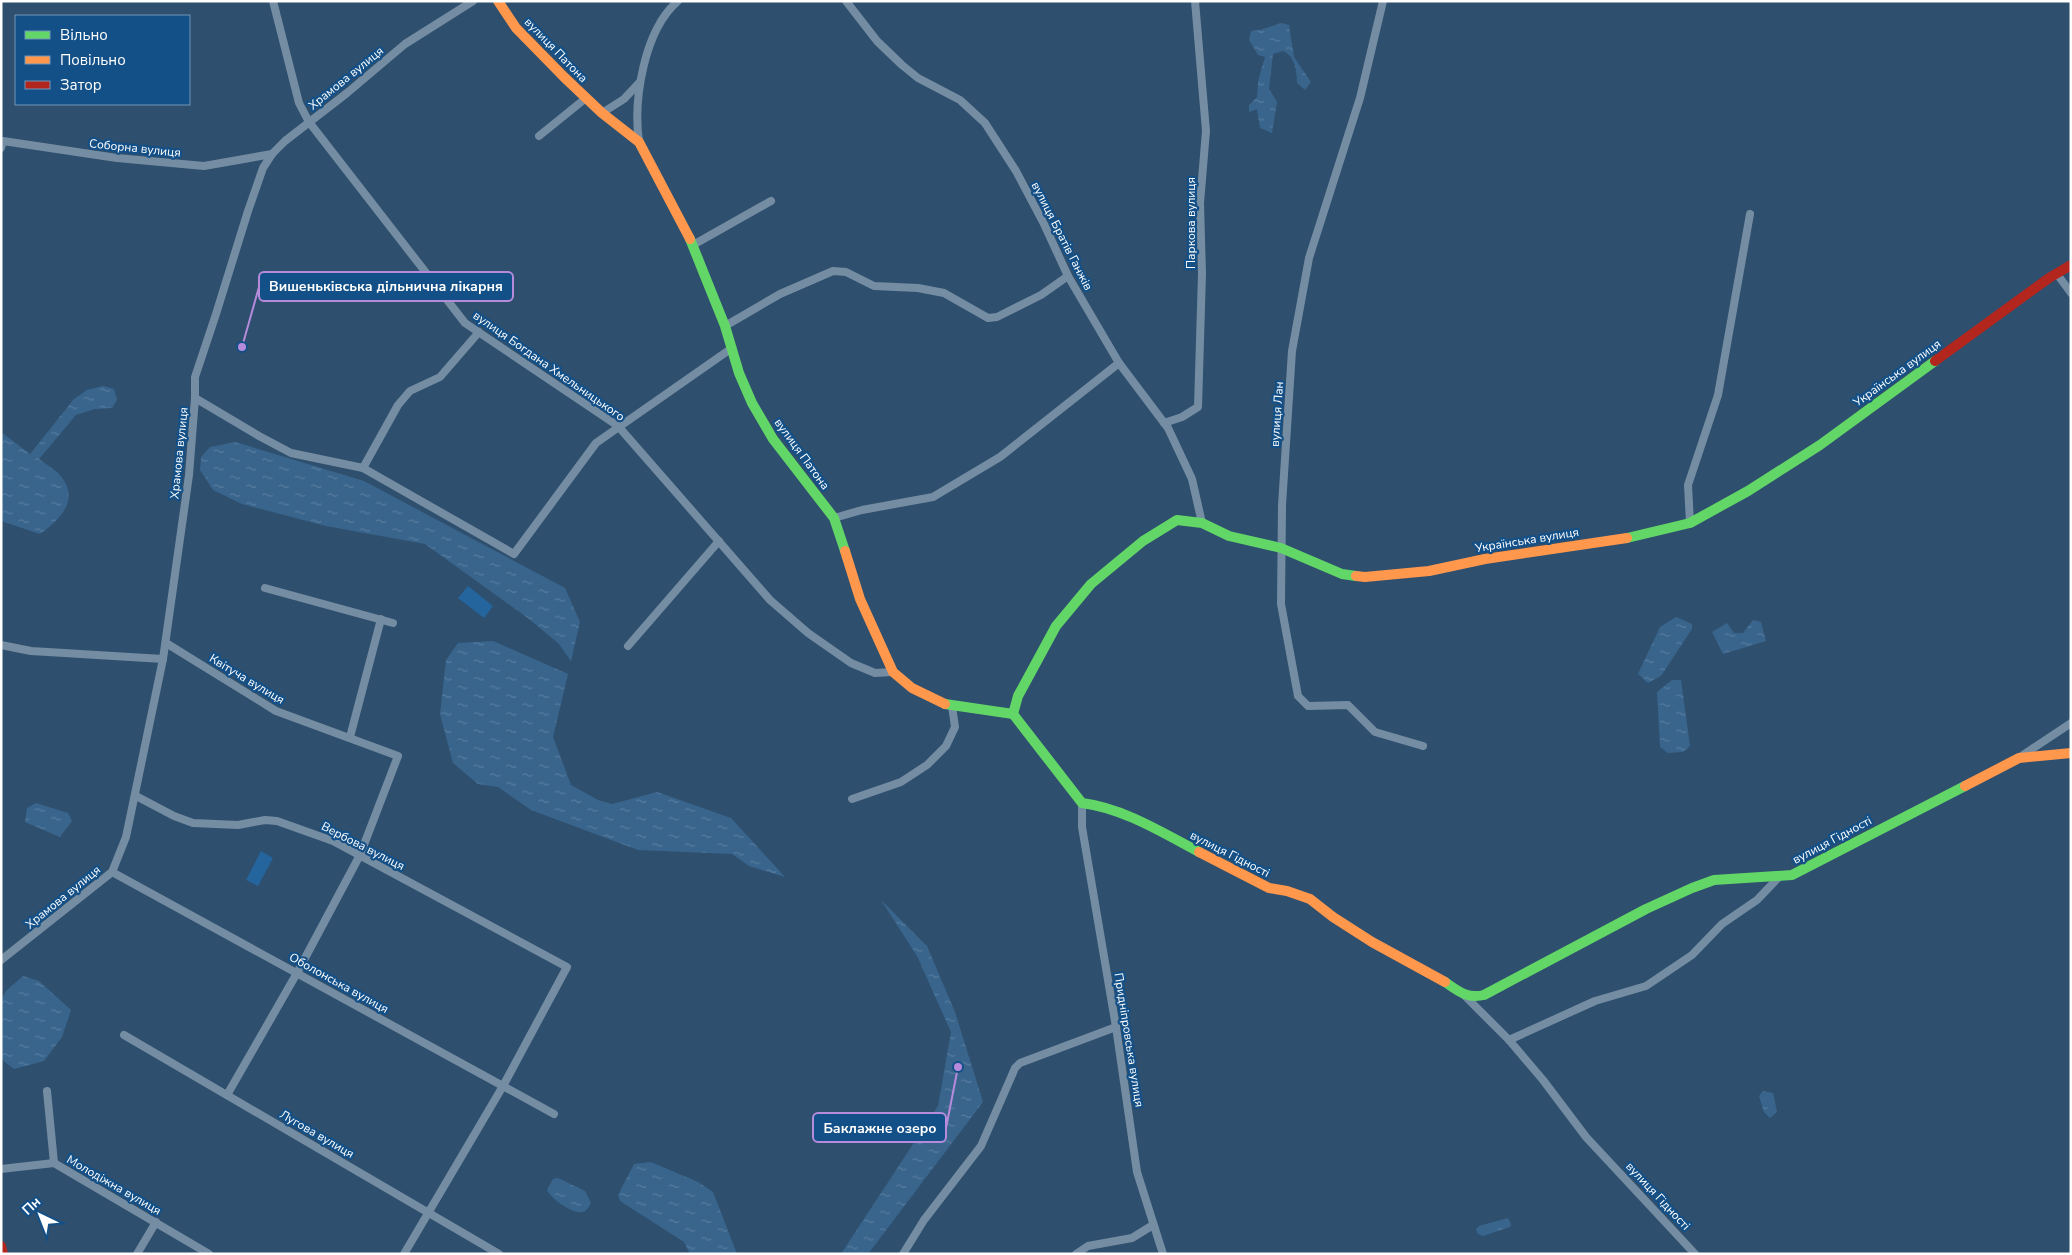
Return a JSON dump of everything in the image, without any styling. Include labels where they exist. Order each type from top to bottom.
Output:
[{"type":"street","points":[[273,1],[299,103],[309,122]]},
{"type":"street","name":"Храмова вулиця","points":[[1,960],[112,872],[126,837],[136,796],[166,643],[189,476],[195,377],[263,168],[272,154],[404,44],[473,1]]},
{"type":"street","name":"вулиця Патона","points":[[498,1],[503,12],[516,28],[602,113],[639,142]]},
{"type":"street","points":[[602,113],[624,99],[638,83],[661,21],[678,1]]},
{"type":"street","name":"вулиця Братів Ганжів","points":[[846,1],[877,41],[902,65],[918,78],[960,100],[985,123],[1016,171],[1044,224],[1068,276],[1119,363],[1164,423],[1192,480],[1202,523]]},
{"type":"street","name":"Паркова вулиця","points":[[1164,423],[1182,417],[1198,407],[1202,274],[1200,203],[1206,131],[1195,1]]},
{"type":"street","name":"вулиця Лан","points":[[1383,1],[1360,98],[1308,258],[1292,351],[1282,505],[1281,604],[1298,696],[1308,706],[1348,705],[1375,732],[1423,746]]},
{"type":"street","name":"вулиця Патона","points":[[638,83],[636,126],[639,142],[693,245],[726,326],[739,373],[749,396],[773,439],[834,518],[860,599],[893,672]]},
{"type":"street","points":[[539,136],[586,98]]},
{"type":"street","name":"вулиця Богдана Хмельницького","points":[[309,122],[465,324],[618,426],[770,600],[808,633],[851,663],[875,673],[893,672]]},
{"type":"street","name":"Соборна вулиця","points":[[1,148],[3,140],[117,158],[204,166],[272,154]]},
{"type":"street","points":[[693,245],[771,201]]},
{"type":"street","points":[[1690,523],[1688,485],[1718,395],[1750,214]]},
{"type":"street","name":"Українська вулиця","points":[[1013,714],[1018,696],[1056,626],[1091,584],[1143,541],[1177,520],[1202,523],[1228,536],[1281,548],[1342,574],[1365,578],[1429,571],[1486,559],[1642,536],[1690,523],[1748,491],[1820,445],[2071,265]]},
{"type":"street","points":[[726,326],[780,294],[834,271],[846,272],[874,286],[918,288],[944,293],[988,318],[997,317],[1042,295],[1068,276]]},
{"type":"street","points":[[2057,274],[2071,293]]},
{"type":"street","points":[[363,468],[398,405],[410,391],[440,377],[478,332]]},
{"type":"street","points":[[195,398],[291,453],[363,468],[514,554],[596,443],[732,348]]},
{"type":"street","points":[[834,518],[862,510],[933,497],[1000,457],[1119,363]]},
{"type":"street","points":[[628,646],[719,541]]},
{"type":"street","points":[[265,588],[393,622]]},
{"type":"street","points":[[350,737],[381,619]]},
{"type":"street","name":"Квітуча вулиця","points":[[166,643],[276,711],[398,756],[360,855]]},
{"type":"street","points":[[1,645],[31,651],[163,659]]},
{"type":"street","points":[[893,672],[926,697],[942,704],[1013,714],[1082,803]]},
{"type":"street","points":[[852,799],[901,782],[927,765],[946,746],[955,726],[952,706]]},
{"type":"street","points":[[2019,758],[2071,723]]},
{"type":"street","name":"вулиця Гідності","points":[[1465,996],[1475,997],[1484,995],[1646,909],[1692,888],[1714,880],[1752,876],[1792,875],[2019,758],[2071,753]]},
{"type":"street","name":"Вербова вулиця","points":[[136,796],[174,816],[193,823],[238,825],[265,820],[277,821],[333,841],[566,967],[503,1086]]},
{"type":"street","name":"Придніпровська вулиця","points":[[1082,803],[1082,827],[1116,1027],[1137,1172],[1163,1254]]},
{"type":"street","name":"вулиця Гідності","points":[[1082,803],[1100,805],[1149,826],[1269,888],[1288,891],[1310,899],[1364,937],[1432,974],[1465,996],[1509,1040],[1543,1080],[1586,1137],[1695,1254]]},
{"type":"street","points":[[227,1095],[297,973],[360,855]]},
{"type":"street","name":"Оболонська вулиця","points":[[112,872],[554,1114]]},
{"type":"street","points":[[1509,1040],[1595,1001],[1646,986],[1692,955],[1722,924],[1757,900],[1780,876]]},
{"type":"street","points":[[903,1254],[924,1220],[981,1146],[1014,1068],[1116,1027]]},
{"type":"street","name":"Лугова вулиця","points":[[124,1034],[499,1254]]},
{"type":"street","points":[[404,1254],[503,1086]]},
{"type":"street","points":[[47,1091],[54,1163]]},
{"type":"street","name":"Молодіжна вулиця","points":[[1,1169],[54,1163],[209,1254]]},
{"type":"street","points":[[137,1254],[156,1222]]},
{"type":"street","points":[[1076,1254],[1088,1246],[1132,1238],[1153,1225]]},
{"type":"street","points":[[1,1246],[3,1254]]},
{"type":"shaded area","points":[[468,586],[493,606],[484,618],[458,598]]},
{"type":"shaded area","points":[[261,851],[273,858],[258,886],[246,880]]},
{"type":"water","points":[[1281,23],[1289,25],[1294,57],[1311,82],[1305,90],[1297,83],[1296,69],[1290,56],[1283,51],[1273,54],[1269,89],[1277,102],[1272,133],[1260,128],[1257,109],[1249,112],[1249,105],[1257,97],[1258,81],[1265,57],[1258,55],[1249,40],[1251,31]]},
{"type":"water","points":[[103,386],[114,389],[117,400],[112,408],[95,409],[76,415],[39,459],[56,471],[65,482],[68,499],[61,515],[40,534],[1,521],[1,432],[30,454],[74,399],[87,390]]},
{"type":"water","points":[[235,442],[364,481],[565,588],[580,622],[571,661],[559,644],[529,619],[425,544],[326,526],[242,504],[213,490],[200,470],[201,457],[210,447]]},
{"type":"water","points":[[1676,617],[1692,624],[1692,629],[1661,676],[1648,683],[1638,674],[1660,627]]},
{"type":"water","points":[[1753,620],[1761,622],[1766,641],[1723,654],[1712,632],[1727,623],[1734,633],[1743,633]]},
{"type":"water","points":[[493,641],[568,674],[553,737],[571,785],[598,800],[612,804],[657,792],[731,818],[785,877],[749,866],[732,854],[638,850],[531,810],[498,787],[478,784],[453,763],[440,714],[446,660],[458,643]]},
{"type":"water","points":[[1672,680],[1681,680],[1690,746],[1683,752],[1668,753],[1660,747],[1657,692]]},
{"type":"water","points":[[36,803],[68,813],[72,821],[60,837],[25,822],[27,808]]},
{"type":"water","points":[[881,900],[927,946],[955,1012],[983,1102],[868,1254],[841,1254],[938,1106],[951,1032],[917,956]]},
{"type":"water","points":[[23,976],[39,981],[71,1010],[62,1037],[44,1061],[14,1069],[1,1059],[1,1000],[6,991]]},
{"type":"water","points":[[1763,1091],[1773,1093],[1777,1112],[1770,1118],[1764,1112],[1759,1096]]},
{"type":"water","points":[[651,1162],[698,1182],[713,1192],[737,1254],[690,1254],[684,1242],[620,1201],[618,1195],[634,1164]]},
{"type":"water","points":[[558,1178],[585,1191],[591,1203],[586,1211],[574,1211],[557,1201],[549,1193],[547,1190],[553,1179]]},
{"type":"water","points":[[1508,1218],[1511,1224],[1510,1227],[1483,1236],[1478,1234],[1476,1229],[1479,1226]]},
{"type":"traffic: fast","points":[[690,239],[725,326],[739,373],[752,403],[773,439],[834,518],[845,551]]},
{"type":"traffic: fast","points":[[1627,538],[1690,523],[1748,491],[1820,445],[1935,361]]},
{"type":"traffic: fast","points":[[1013,714],[1018,696],[1056,626],[1091,584],[1143,541],[1177,520],[1202,523],[1229,536],[1281,548],[1342,574],[1356,576]]},
{"type":"traffic: fast","points":[[945,704],[1013,714],[1082,803],[1113,810],[1128,816],[1157,829],[1199,852]]},
{"type":"traffic: fast","points":[[1445,982],[1468,995],[1484,995],[1646,909],[1692,888],[1714,880],[1792,875],[1965,786]]},
{"type":"traffic: slow","points":[[498,1],[516,28],[564,77],[602,113],[639,142],[690,239]]},
{"type":"traffic: slow","points":[[1356,576],[1365,577],[1429,571],[1485,559],[1627,538]]},
{"type":"traffic: slow","points":[[845,551],[860,599],[893,672],[912,688],[945,704]]},
{"type":"traffic: slow","points":[[1965,786],[2019,758],[2071,753]]},
{"type":"traffic: slow","points":[[1199,852],[1269,888],[1287,891],[1310,899],[1333,917],[1372,942],[1445,982]]},
{"type":"traffic: jam","points":[[1935,361],[2049,278],[2071,265]]},
{"type":"traffic: jam","points":[[1,1246],[3,1254]]},
{"type":"place","name":"Вишеньківська дільнична лікарня","points":[[242,347]]},
{"type":"place","name":"Баклажне озеро","points":[[958,1067]]}]
